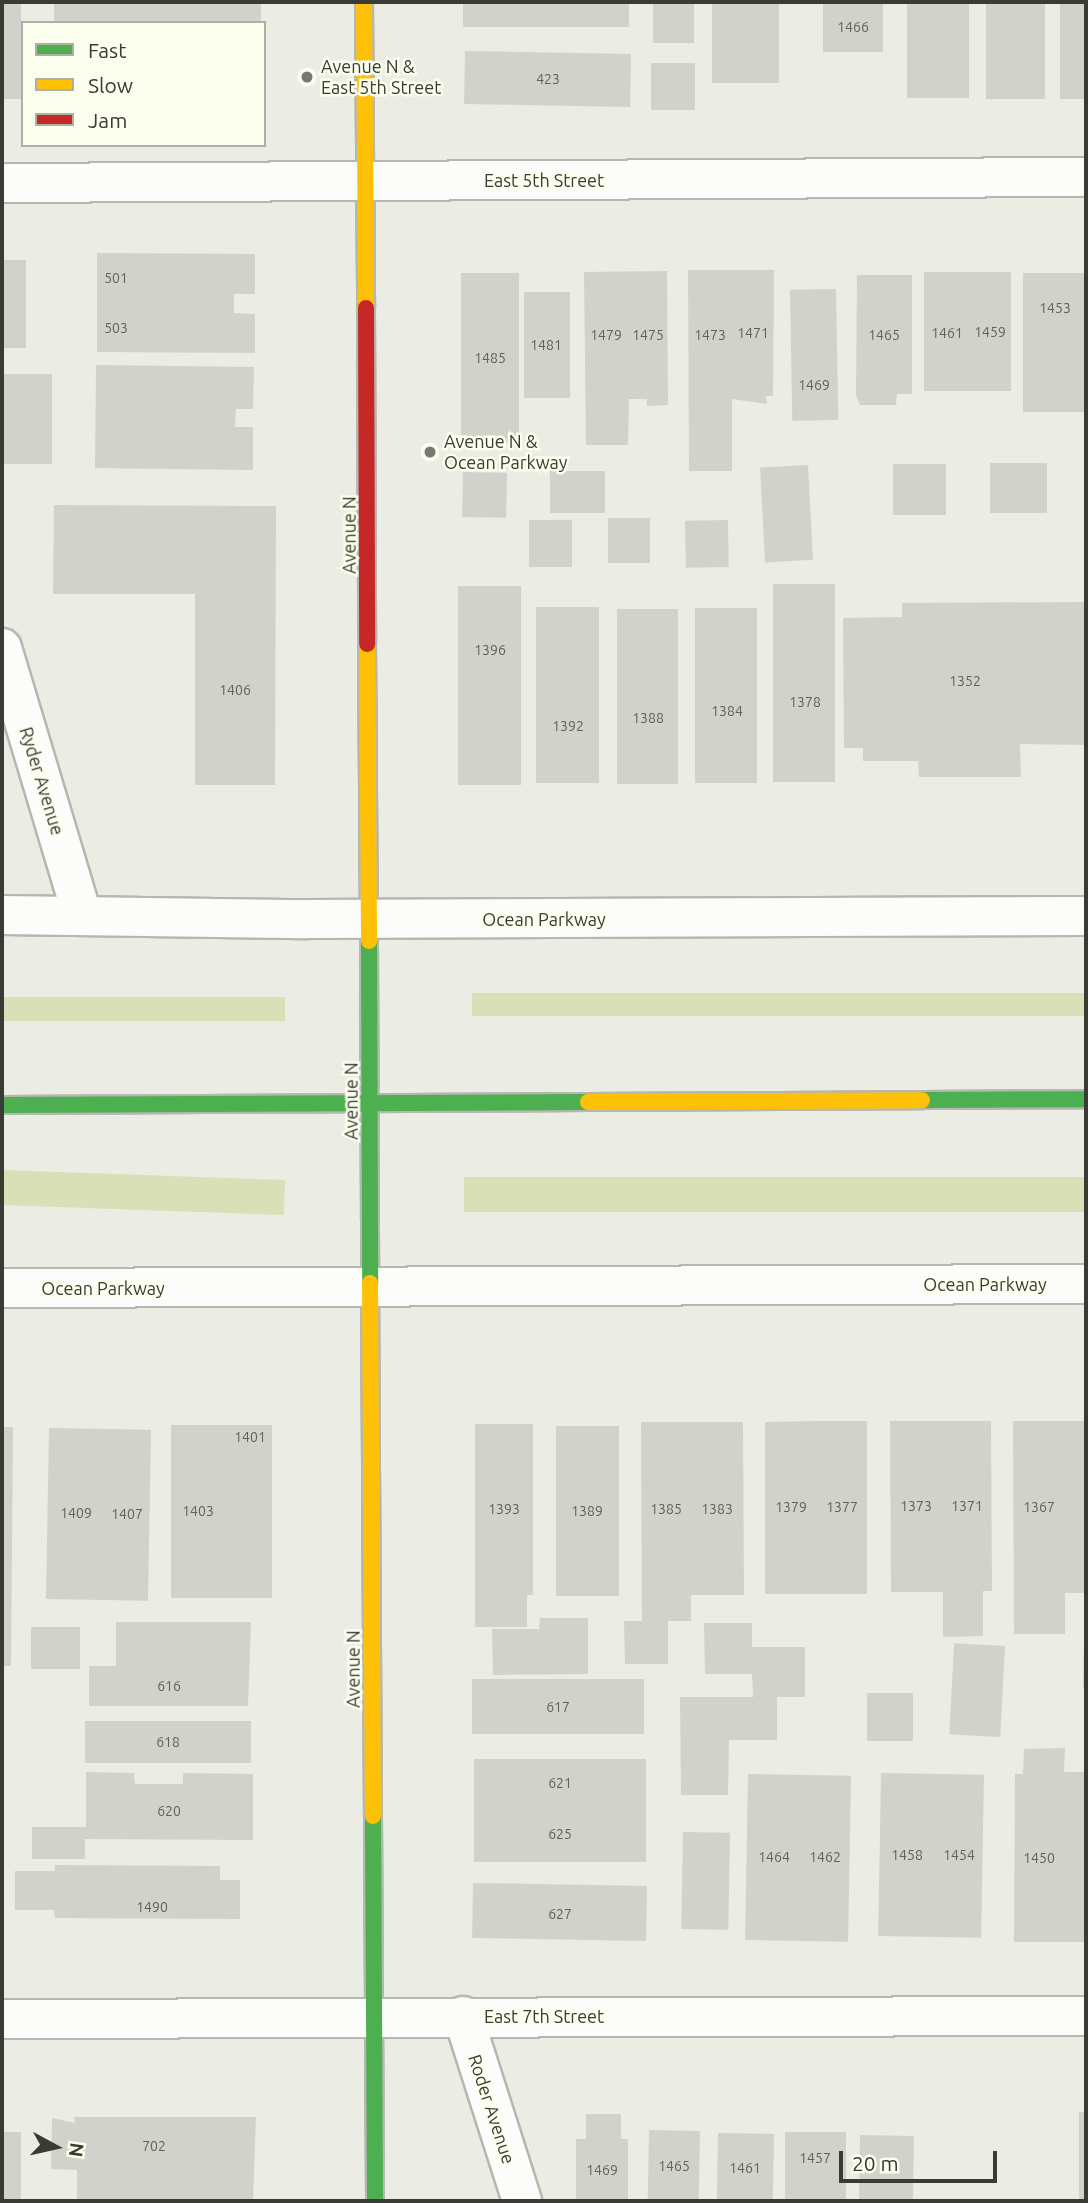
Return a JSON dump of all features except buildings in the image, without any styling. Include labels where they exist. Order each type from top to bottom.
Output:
[{"type":"street","name":"Avenue N","points":[[364,2],[371,919],[374,2201]]},
{"type":"street","name":"East 5th Street","points":[[2,183],[1086,177]]},
{"type":"street","name":"Ryder Avenue","points":[[2,648],[82,914]]},
{"type":"street","name":"Ocean Parkway","points":[[2,915],[371,919],[1086,916]]},
{"type":"street","points":[[2,1105],[1086,1099]]},
{"type":"street","name":"Ocean Parkway","points":[[2,1288],[1086,1284]]},
{"type":"street","name":"East 7th Street","points":[[2,2019],[1086,2015]]},
{"type":"street","name":"Roder Avenue","points":[[463,2016],[522,2201]]},
{"type":"green space","points":[[472,993],[1086,993],[1086,1016],[472,1016]]},
{"type":"green space","points":[[2,997],[285,997],[285,1021],[2,1021]]},
{"type":"green space","points":[[2,1170],[285,1180],[284,1215],[2,1205]]},
{"type":"green space","points":[[464,1177],[1086,1177],[1086,1212],[464,1212]]},
{"type":"traffic: fast","points":[[369,941],[370,1283]]},
{"type":"traffic: fast","points":[[922,1100],[1086,1099]]},
{"type":"traffic: fast","points":[[2,1105],[588,1102]]},
{"type":"traffic: fast","points":[[373,1816],[375,2201]]},
{"type":"traffic: slow","points":[[364,2],[366,308]]},
{"type":"traffic: slow","points":[[367,644],[369,941]]},
{"type":"traffic: slow","points":[[588,1102],[922,1100]]},
{"type":"traffic: slow","points":[[370,1283],[373,1816]]},
{"type":"traffic: jam","points":[[366,308],[367,644]]},
{"type":"place","name":"Avenue N & East 5th Street","points":[[307,77]]},
{"type":"place","name":"Avenue N & Ocean Parkway","points":[[430,452]]}]
